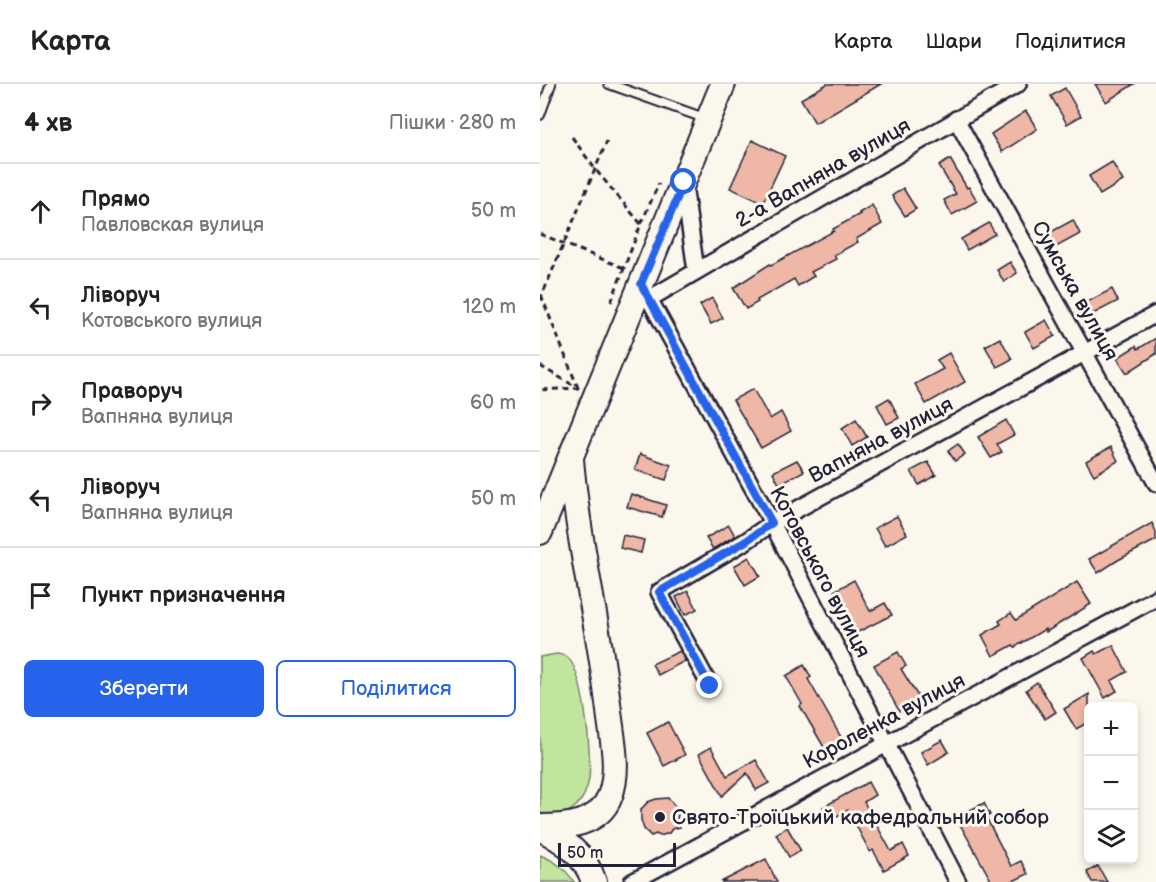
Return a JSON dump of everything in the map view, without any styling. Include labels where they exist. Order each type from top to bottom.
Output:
[{"type":"main road","points":[[540,532],[638,284],[684,182],[723,84]]},
{"type":"main road","points":[[540,510],[571,453]]},
{"type":"main road","points":[[540,828],[567,827],[581,823],[598,813],[609,798],[614,779],[614,752],[604,665],[575,504],[571,453]]},
{"type":"main road","points":[[540,828],[565,842],[582,860],[594,882]]},
{"type":"street","name":"2-а Вапняна вулиця","points":[[638,284],[696,271],[1017,84]]},
{"type":"street","name":"Сумська вулиця","points":[[956,119],[1156,483]]},
{"type":"street","points":[[684,182],[696,271]]},
{"type":"street","name":"Котовського вулиця","points":[[638,284],[772,523],[958,882]]},
{"type":"street","name":"Вапняна вулиця","points":[[710,686],[659,592],[746,541],[772,523],[1156,314]]},
{"type":"street","name":"Короленка вулиця","points":[[632,882],[1156,598]]},
{"type":"lane","points":[[540,115],[551,84]]},
{"type":"lane","points":[[609,84],[710,120]]},
{"type":"path","points":[[572,137],[595,169],[641,224]]},
{"type":"path","points":[[578,388],[541,297],[606,141]]},
{"type":"path","points":[[540,234],[562,243],[638,284]]},
{"type":"path","points":[[540,366],[578,388]]},
{"type":"path","points":[[540,390],[578,388]]},
{"type":"green space","points":[[557,654],[566,656],[578,677],[588,733],[589,778],[583,797],[571,810],[559,815],[540,817],[540,657]]},
{"type":"green space","points":[[540,855],[559,866],[574,882],[540,882]]},
{"type":"building","points":[[827,84],[881,84],[815,123],[801,99]]},
{"type":"building","points":[[1095,84],[1134,84],[1106,102]]},
{"type":"building","points":[[1065,88],[1081,116],[1067,124],[1051,96]]},
{"type":"building","points":[[1026,111],[1037,129],[1002,152],[991,134]]},
{"type":"building","points":[[752,140],[785,156],[763,203],[730,188]]},
{"type":"building","points":[[950,159],[977,201],[952,215],[944,200],[956,194],[939,166]]},
{"type":"building","points":[[1112,162],[1123,181],[1100,195],[1089,176]]},
{"type":"building","points":[[903,188],[916,209],[905,216],[892,196]]},
{"type":"building","points":[[872,205],[882,224],[856,239],[858,242],[834,255],[836,259],[811,272],[814,276],[798,286],[794,279],[757,300],[758,302],[746,309],[733,288],[770,264],[834,231],[833,229]]},
{"type":"building","points":[[1073,220],[1080,234],[1056,247],[1049,233]]},
{"type":"building","points":[[989,223],[995,234],[967,250],[961,239]]},
{"type":"building","points":[[1010,262],[1017,273],[1004,282],[997,270]]},
{"type":"building","points":[[1112,289],[1118,301],[1093,314],[1087,302]]},
{"type":"building","points":[[712,298],[723,318],[711,324],[700,305]]},
{"type":"building","points":[[1046,320],[1055,336],[1034,348],[1025,332]]},
{"type":"building","points":[[1000,338],[1012,359],[997,367],[985,346]]},
{"type":"building","points":[[1156,338],[1156,354],[1127,373],[1117,358],[1136,346],[1138,349]]},
{"type":"building","points":[[949,353],[965,382],[926,404],[915,384],[943,369],[937,360]]},
{"type":"building","points":[[753,389],[770,419],[781,412],[791,431],[761,448],[733,400]]},
{"type":"building","points":[[889,398],[899,418],[887,424],[877,405]]},
{"type":"building","points":[[856,419],[867,437],[852,446],[842,428]]},
{"type":"building","points":[[1006,420],[1014,435],[997,444],[1002,452],[991,458],[978,437]]},
{"type":"building","points":[[958,444],[965,454],[955,461],[948,451]]},
{"type":"building","points":[[1111,447],[1118,461],[1094,475],[1086,461]]},
{"type":"building","points":[[640,454],[671,465],[666,480],[635,470]]},
{"type":"building","points":[[797,460],[804,471],[779,484],[773,472]]},
{"type":"building","points":[[928,462],[936,475],[919,485],[911,471]]},
{"type":"building","points":[[631,494],[666,505],[662,517],[627,507]]},
{"type":"building","points":[[897,516],[907,534],[885,546],[875,528]]},
{"type":"building","points":[[1152,523],[1156,532],[1156,540],[1098,573],[1089,559]]},
{"type":"building","points":[[729,525],[735,536],[713,549],[706,538]]},
{"type":"building","points":[[623,535],[644,540],[641,553],[620,548]]},
{"type":"building","points":[[749,557],[760,576],[745,585],[734,566]]},
{"type":"building","points":[[854,580],[870,611],[885,603],[892,615],[856,633],[834,591]]},
{"type":"building","points":[[1077,582],[1091,604],[1046,632],[1045,629],[1015,647],[1013,645],[993,656],[982,635],[1001,624],[999,621],[1011,613],[1016,620]]},
{"type":"building","points":[[688,591],[697,609],[685,615],[676,597]]},
{"type":"building","points":[[1113,645],[1127,672],[1111,681],[1117,691],[1105,698],[1083,658],[1094,651],[1096,654]]},
{"type":"building","points":[[680,651],[685,661],[658,675],[652,664]]},
{"type":"building","points":[[898,652],[906,666],[901,669],[919,698],[899,711],[874,665]]},
{"type":"building","points":[[804,665],[811,677],[808,679],[842,739],[825,749],[786,676]]},
{"type":"building","points":[[1037,682],[1056,712],[1045,719],[1026,690]]},
{"type":"building","points":[[1089,694],[1089,702],[1084,702],[1084,725],[1076,729],[1064,709]]},
{"type":"building","points":[[668,722],[685,755],[664,766],[647,733]]},
{"type":"building","points":[[942,740],[949,752],[928,765],[921,752]]},
{"type":"building","points":[[711,747],[727,776],[756,760],[769,783],[756,790],[747,773],[722,796],[699,754]]},
{"type":"building","points":[[868,782],[875,795],[864,802],[891,851],[903,844],[909,856],[884,870],[873,850],[870,852],[848,810],[830,820],[823,807]]},
{"type":"building","points":[[668,798],[676,807],[680,827],[660,836],[656,834],[651,836],[644,829],[641,809],[648,802]]},
{"type":"building","points":[[984,803],[990,815],[986,817],[1011,866],[1021,861],[1028,874],[1011,882],[992,882],[956,817]]},
{"type":"building","points":[[787,827],[801,851],[789,857],[776,834]]},
{"type":"building","points":[[766,859],[777,882],[721,882]]},
{"type":"building","points":[[1098,866],[1107,882],[1092,882],[1087,872]]},
{"type":"place","name":"Свято-Троїцький кафедральний собор","points":[[660,817]]},
{"type":"route","points":[[684,182],[641,284],[772,523],[746,541],[659,592],[710,686]]}]
